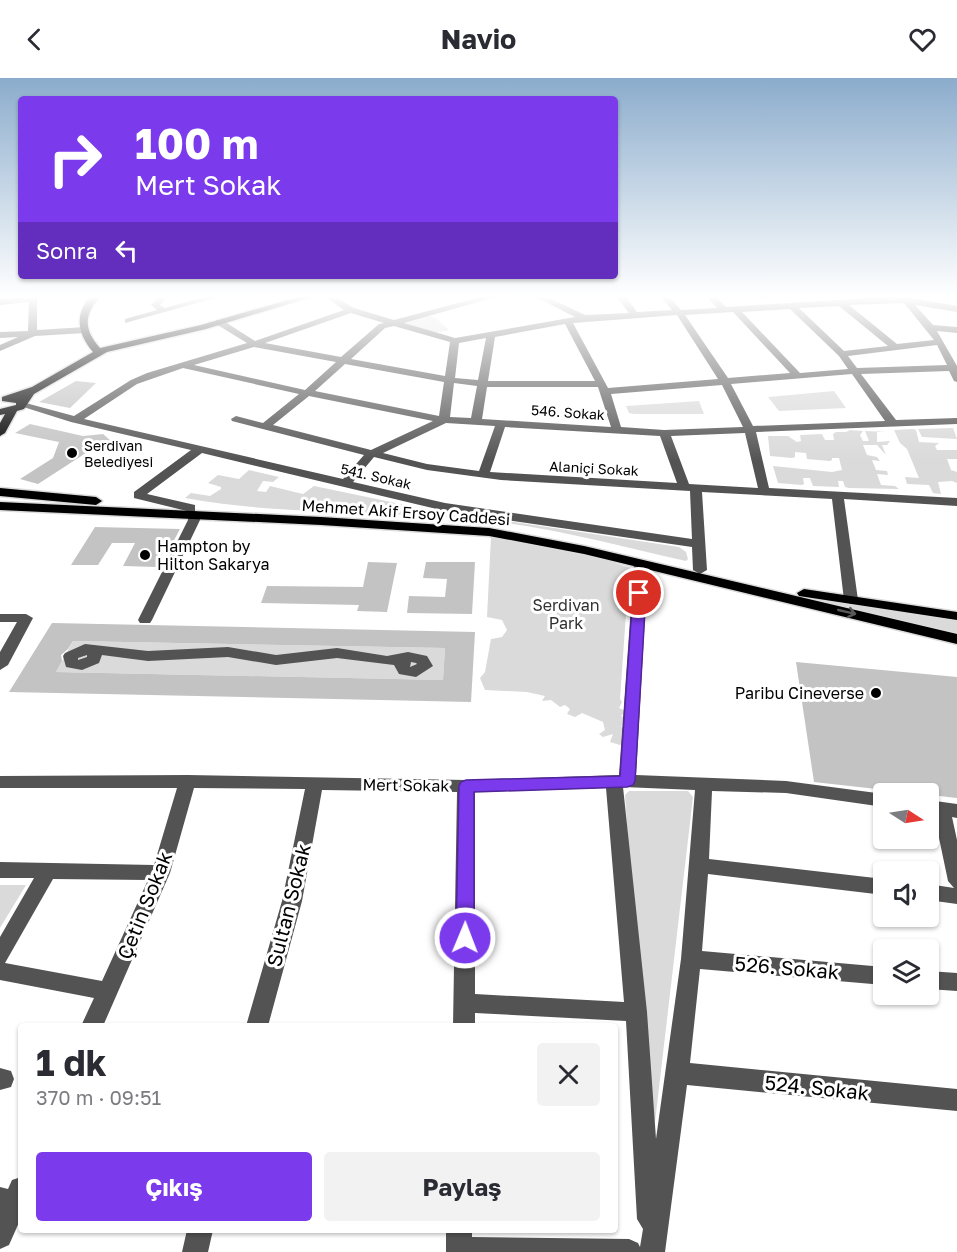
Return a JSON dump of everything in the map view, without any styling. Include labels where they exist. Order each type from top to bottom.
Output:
[{"type":"main road","points":[[0,433],[30,392],[99,353],[108,351]]},
{"type":"main road","points":[[3,399],[60,374]]},
{"type":"main road","points":[[3,399],[17,407]]},
{"type":"main road","points":[[0,412],[17,407]]},
{"type":"main road","name":"Mehmet Akif Ersoy Caddesi","points":[[0,492],[192,511],[489,532],[538,540],[957,639]]},
{"type":"main road","name":"Mehmet Akif Ersoy Caddesi","points":[[0,506],[192,511],[489,525],[542,533],[809,594],[957,616]]},
{"type":"street","points":[[75,420],[134,382],[182,364],[230,351]]},
{"type":"street","points":[[290,351],[483,384],[604,387],[726,382],[856,371],[955,370],[944,351]]},
{"type":"street","points":[[264,427],[356,351]]},
{"type":"street","points":[[345,484],[371,454],[444,420],[454,351]]},
{"type":"street","points":[[476,422],[488,351]]},
{"type":"street","points":[[584,351],[604,387],[617,430]]},
{"type":"street","points":[[705,351],[726,382],[750,430],[765,490]]},
{"type":"street","points":[[774,351],[799,377]]},
{"type":"street","points":[[839,351],[856,371],[893,424]]},
{"type":"street","points":[[842,354],[866,351]]},
{"type":"street","name":"546. Sokak","points":[[182,364],[307,393],[444,420],[664,433],[957,421]]},
{"type":"street","name":"541. Sokak","points":[[17,407],[445,507],[698,544]]},
{"type":"street","name":"Alaniçi Sokak","points":[[236,420],[427,467],[484,474],[555,482],[690,486],[957,502]]},
{"type":"street","points":[[484,474],[501,423]]},
{"type":"street","points":[[664,433],[690,486],[700,570]]},
{"type":"street","points":[[145,620],[194,520],[192,511],[138,495],[200,449]]},
{"type":"street","points":[[837,495],[851,600]]},
{"type":"street","points":[[641,564],[620,781],[652,1252]]},
{"type":"street","points":[[0,618],[26,618],[0,666]]},
{"type":"street","points":[[90,649],[148,656],[216,651],[276,660],[306,656],[334,660],[367,657],[387,661],[403,660]]},
{"type":"street","name":"Mert Sokak","points":[[0,782],[466,786],[620,781],[786,787],[873,799]]},
{"type":"street","name":"Çetin Sokak","points":[[93,1023],[161,873],[188,782]]},
{"type":"street","name":"Sultan Sokak","points":[[257,1023],[292,901],[315,783]]},
{"type":"street","points":[[652,1252],[702,866],[704,783]]},
{"type":"street","points":[[464,1023],[466,786]]},
{"type":"street","points":[[942,809],[952,838],[957,881]]},
{"type":"street","points":[[702,866],[873,886]]},
{"type":"street","points":[[0,870],[161,873]]},
{"type":"street","points":[[0,956],[48,870]]},
{"type":"street","points":[[939,894],[957,896]]},
{"type":"street","name":"526. Sokak","points":[[691,959],[873,975]]},
{"type":"street","points":[[0,971],[107,991]]},
{"type":"street","points":[[939,981],[957,982]]},
{"type":"street","points":[[464,1003],[636,1012]]},
{"type":"street","name":"524. Sokak","points":[[677,1073],[957,1100]]},
{"type":"street","points":[[0,1236],[12,1197]]},
{"type":"street","points":[[195,1252],[199,1233]]},
{"type":"street","points":[[459,1244],[629,1252]]},
{"type":"green space","points":[[834,391],[846,408],[779,411],[768,397]]},
{"type":"green space","points":[[699,401],[704,414],[634,414],[629,413],[626,406]]},
{"type":"green space","points":[[953,428],[957,439],[922,437],[918,429]]},
{"type":"green space","points":[[894,430],[916,430],[919,442],[939,443],[935,446],[937,450],[957,450],[957,459],[947,459],[951,470],[957,472],[957,483],[938,482],[941,494],[933,493],[929,485],[907,484],[905,477],[919,478],[907,449],[900,443]]},
{"type":"green space","points":[[863,431],[860,435],[863,441],[869,441],[865,431],[877,432],[877,442],[890,441],[887,445],[882,445],[886,455],[877,445],[863,445],[867,455],[877,457],[880,461],[872,460],[876,470],[887,471],[888,475],[877,474],[881,485],[895,486],[899,489],[849,488],[845,487],[843,481],[838,481],[839,487],[813,486],[810,478],[803,478],[804,484],[802,485],[778,483],[773,466],[832,472],[842,470],[839,458],[832,458],[830,461],[807,459],[806,453],[795,452],[795,457],[792,458],[770,456],[768,436],[788,436],[797,442],[801,441],[800,435],[822,434],[825,440],[834,440],[833,434],[836,432]]},
{"type":"green space","points":[[249,470],[279,477],[273,482],[263,481],[257,491],[266,492],[270,486],[303,494],[314,486],[415,507],[679,547],[686,552],[688,559],[686,561],[570,534],[499,522],[421,515],[302,511],[185,498],[191,493],[210,496],[221,489],[221,487],[208,483],[218,475],[239,479]]},
{"type":"green space","name":"Serdivan Park","points":[[491,537],[594,556],[634,569],[634,585],[628,585],[620,699],[622,702],[619,708],[626,711],[621,716],[626,718],[621,727],[624,728],[628,743],[620,745],[610,742],[613,734],[603,737],[599,734],[605,730],[603,722],[582,713],[575,717],[567,714],[570,709],[565,705],[560,707],[551,700],[542,701],[545,696],[527,692],[485,690],[480,678],[485,672],[491,639],[502,637],[507,630],[502,620],[487,617]]},
{"type":"green space","points":[[826,599],[957,618],[957,633],[825,603]]},
{"type":"green space","points":[[73,641],[445,648],[443,680],[56,672]]},
{"type":"green space","points":[[629,791],[688,791],[693,797],[655,1122],[648,1125],[625,795]]},
{"type":"green space","points":[[0,885],[26,885],[0,928]]},
{"type":"building","points":[[76,381],[96,383],[70,408],[39,402]]},
{"type":"building","name":"Serdivan Belediyesi","points":[[30,424],[83,436],[103,434],[111,441],[93,452],[89,451],[38,484],[20,479],[53,458],[59,442],[15,433]]},
{"type":"building","name":"Hampton by Hilton Sakarya","points":[[95,527],[180,529],[172,544],[167,544],[156,567],[123,566],[135,543],[112,543],[98,565],[71,565]]},
{"type":"building","points":[[368,562],[397,563],[387,612],[357,611],[359,605],[261,603],[267,586],[363,587]]},
{"type":"building","points":[[426,562],[475,562],[472,614],[407,613],[409,596],[445,597],[447,579],[423,578]]},
{"type":"building","points":[[52,623],[475,632],[471,702],[9,692]],"holes":[[[73,641],[445,648],[443,680],[56,672],[62,661],[61,655]]]},
{"type":"building","points":[[796,662],[957,677],[957,798],[939,796],[939,783],[873,783],[873,789],[814,782]]},
{"type":"place","name":"Serdivan Belediyesi","points":[[72,453]]},
{"type":"place","name":"Hampton by Hilton Sakarya","points":[[145,555]]},
{"type":"place","name":"Paribu Cineverse","points":[[876,693]]},
{"type":"route","points":[[465,938],[466,786],[627,781],[639,593]]}]
